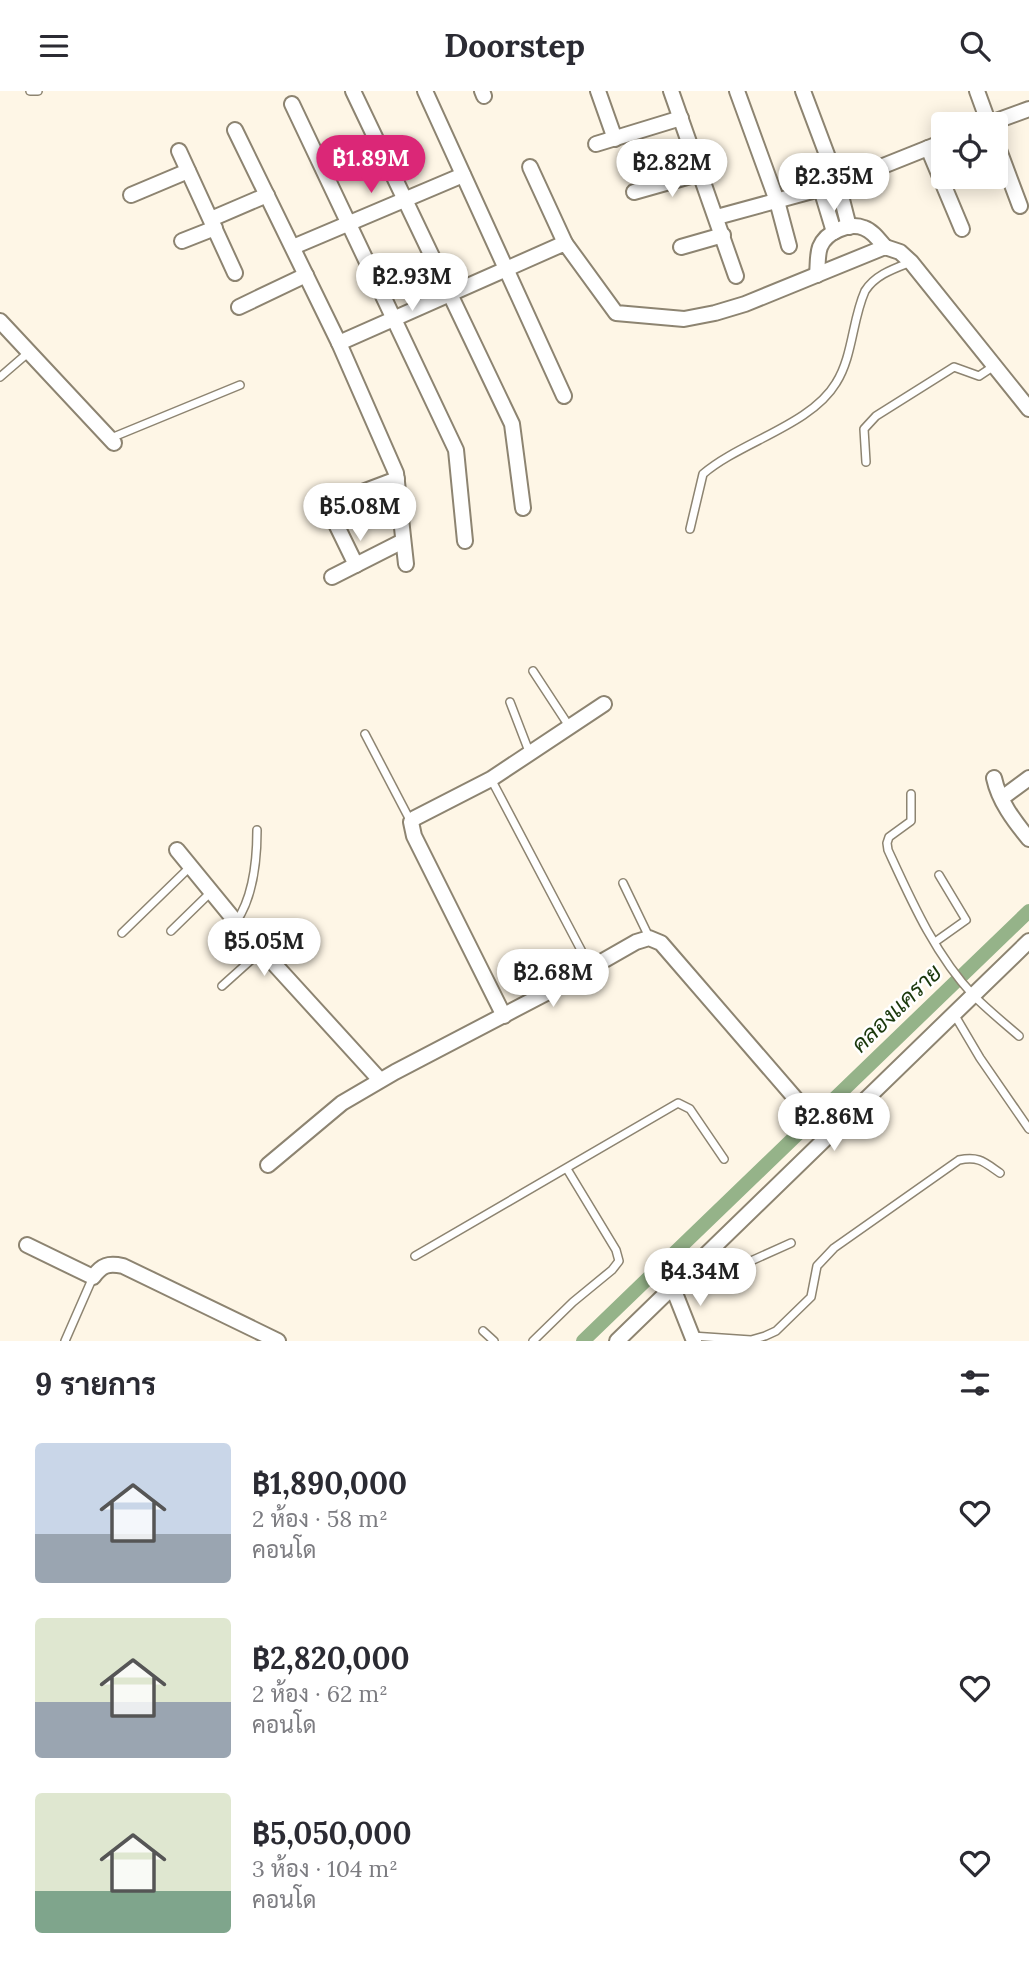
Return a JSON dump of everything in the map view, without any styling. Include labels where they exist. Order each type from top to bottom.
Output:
[{"type":"street","points":[[353,91],[512,424],[523,508]]},
{"type":"street","points":[[425,91],[564,396]]},
{"type":"street","points":[[598,91],[615,139]]},
{"type":"street","points":[[671,91],[736,276]]},
{"type":"street","points":[[737,91],[777,201],[789,246]]},
{"type":"street","points":[[821,91],[804,94],[838,184],[849,227]]},
{"type":"street","points":[[977,91],[984,112]]},
{"type":"street","points":[[292,104],[456,450],[465,541]]},
{"type":"street","points":[[1008,117],[1029,109]]},
{"type":"street","points":[[596,144],[681,118]]},
{"type":"street","points":[[235,130],[339,343],[397,479],[405,564]]},
{"type":"street","points":[[717,217],[838,184],[931,147]]},
{"type":"street","points":[[928,148],[962,229]]},
{"type":"street","points":[[179,152],[236,273]]},
{"type":"street","points":[[530,167],[565,243],[616,313],[684,319],[745,305],[885,247]]},
{"type":"street","points":[[131,195],[188,171]]},
{"type":"street","points":[[634,192],[701,173]]},
{"type":"street","points":[[1008,174],[1020,206]]},
{"type":"street","points":[[293,247],[463,175]]},
{"type":"street","points":[[821,189],[834,232]]},
{"type":"street","points":[[182,241],[267,195]]},
{"type":"street","points":[[817,275],[818,251],[822,242],[834,232],[849,227],[865,228],[885,247],[900,252],[911,262],[1029,409]]},
{"type":"street","points":[[681,247],[723,235]]},
{"type":"street","points":[[339,343],[565,243]]},
{"type":"street","points":[[239,307],[306,275]]},
{"type":"street","points":[[0,321],[112,441]]},
{"type":"street","points":[[352,496],[397,479]]},
{"type":"street","points":[[336,524],[356,565]]},
{"type":"street","points":[[332,577],[403,541]]},
{"type":"street","points":[[504,1016],[414,836],[411,822],[491,779],[604,704]]},
{"type":"street","points":[[994,778],[1009,813],[1029,839]]},
{"type":"street","points":[[1002,798],[1029,778]]},
{"type":"street","points":[[177,850],[236,922],[380,1080]]},
{"type":"street","points":[[268,1165],[342,1103],[380,1080],[504,1016],[636,942],[649,938],[661,943],[827,1135]]},
{"type":"street","points":[[617,1341],[1029,941]]},
{"type":"street","points":[[27,1245],[93,1277],[100,1267],[110,1263],[123,1266],[278,1341]]},
{"type":"street","points":[[673,1288],[693,1339]]},
{"type":"lane","points":[[30,91],[38,91]]},
{"type":"lane","points":[[690,529],[703,474],[728,456],[800,417],[834,386],[842,373],[865,291],[871,282],[890,270],[911,262]]},
{"type":"lane","points":[[0,377],[29,352]]},
{"type":"lane","points":[[866,463],[864,429],[876,416],[954,367],[979,376],[994,366]]},
{"type":"lane","points":[[112,441],[240,385]]},
{"type":"lane","points":[[533,671],[570,727]]},
{"type":"lane","points":[[510,702],[530,754]]},
{"type":"lane","points":[[365,734],[411,822]]},
{"type":"lane","points":[[491,779],[590,967]]},
{"type":"lane","points":[[911,794],[911,821],[890,837],[887,843],[913,904],[950,967],[973,995],[1019,1036]]},
{"type":"lane","points":[[236,922],[254,876],[257,830]]},
{"type":"lane","points":[[122,933],[191,866]]},
{"type":"lane","points":[[935,942],[966,920],[939,875]]},
{"type":"lane","points":[[623,883],[649,938]]},
{"type":"lane","points":[[171,931],[211,892]]},
{"type":"lane","points":[[222,986],[262,950]]},
{"type":"lane","points":[[954,1014],[980,1058],[1029,1129]]},
{"type":"lane","points":[[415,1256],[678,1103],[690,1109],[724,1159]]},
{"type":"lane","points":[[693,1339],[751,1340],[776,1331],[811,1297],[817,1266],[834,1248],[868,1222],[959,1160],[972,1157],[983,1160],[1000,1173]]},
{"type":"lane","points":[[533,1341],[619,1261],[616,1250],[567,1169]]},
{"type":"lane","points":[[713,1246],[733,1264],[742,1265],[791,1243]]},
{"type":"lane","points":[[65,1341],[93,1277]]},
{"type":"lane","points":[[483,1331],[494,1341]]},
{"type":"waterway","name":"คลองเเคราย","points":[[583,1341],[1029,911]]}]
